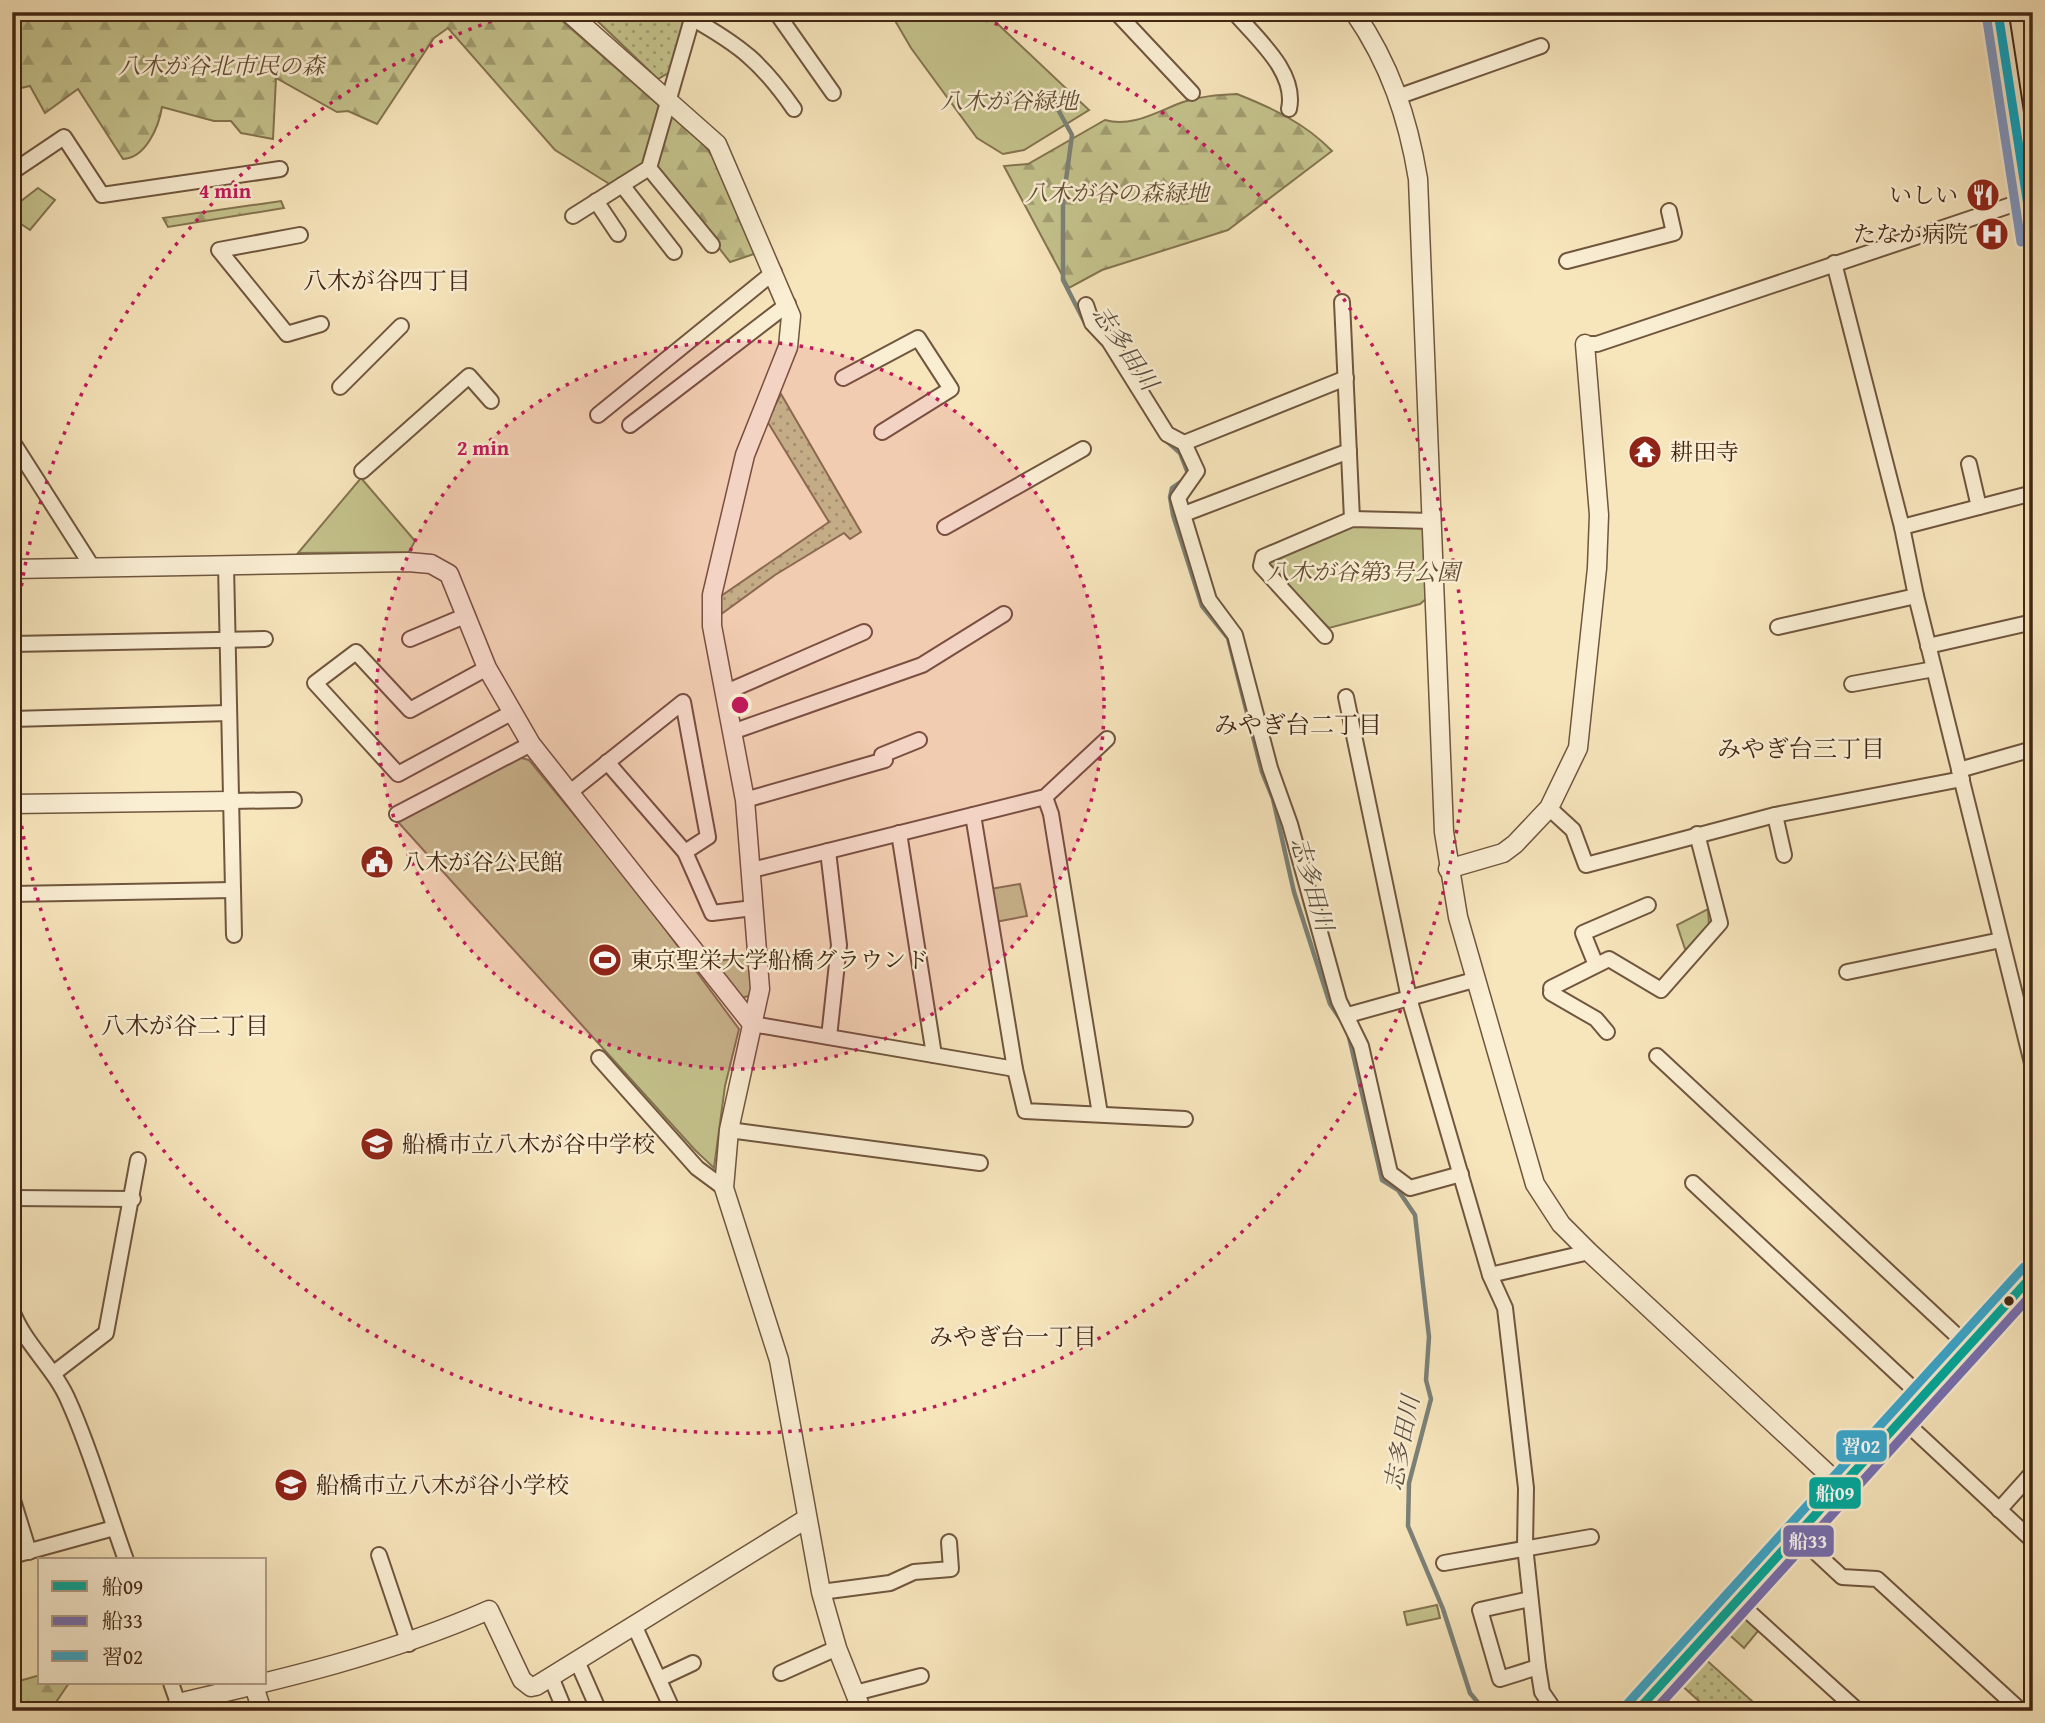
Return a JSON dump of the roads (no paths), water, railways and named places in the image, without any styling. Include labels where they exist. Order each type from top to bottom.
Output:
[{"type":"main road","points":[[1998,12],[2033,240]]},
{"type":"main road","points":[[1637,1711],[2033,1275]]},
{"type":"street","points":[[568,12],[717,144],[791,316],[790,338],[745,455],[712,595],[712,625],[745,800],[760,989],[729,1130],[724,1188],[779,1360],[821,1592],[837,1648],[862,1711]]},
{"type":"street","points":[[776,12],[833,93]]},
{"type":"street","points":[[1116,12],[1192,93]]},
{"type":"street","points":[[1234,12],[1268,51],[1289,83],[1292,94],[1289,109]]},
{"type":"street","points":[[1354,12],[1374,43],[1399,96],[1418,180],[1433,521],[1436,673],[1448,869],[1474,980],[1535,1184],[1560,1224],[1841,1486]]},
{"type":"street","points":[[573,216],[649,168],[693,16],[737,44],[768,72],[794,109]]},
{"type":"street","points":[[1399,96],[1541,46]]},
{"type":"street","points":[[12,172],[64,137],[102,195],[280,169]]},
{"type":"street","points":[[649,168],[712,245]]},
{"type":"street","points":[[621,185],[674,252]]},
{"type":"street","points":[[1448,869],[1503,853],[1549,808],[1578,748],[1597,568],[1599,515],[1585,344],[1597,344],[2026,200]]},
{"type":"street","points":[[596,201],[618,234]]},
{"type":"street","points":[[1567,261],[1674,233],[1669,211]]},
{"type":"street","points":[[300,235],[219,250],[287,334],[321,324]]},
{"type":"street","points":[[1833,263],[1902,527],[1928,646],[2033,1067]]},
{"type":"street","points":[[598,415],[774,272]]},
{"type":"street","points":[[1342,302],[1352,519]]},
{"type":"street","points":[[629,425],[788,304]]},
{"type":"street","points":[[1086,305],[1093,323],[1109,341],[1167,434],[1184,443],[1197,471],[1178,498],[1209,600],[1235,635],[1270,768],[1290,824],[1339,1000],[1360,1046],[1390,1173],[1410,1188],[1461,1174]]},
{"type":"street","points":[[340,387],[401,326]]},
{"type":"street","points":[[843,378],[918,338],[951,389],[882,432]]},
{"type":"street","points":[[362,471],[469,376],[491,401]]},
{"type":"street","points":[[1184,443],[1346,378]]},
{"type":"street","points":[[12,441],[93,568]]},
{"type":"street","points":[[945,527],[1083,449]]},
{"type":"street","points":[[1184,514],[1349,451]]},
{"type":"street","points":[[1969,464],[1979,507]]},
{"type":"street","points":[[1902,527],[2033,493]]},
{"type":"street","points":[[1325,636],[1261,566],[1263,557],[1352,519],[1433,521]]},
{"type":"street","points":[[12,569],[431,564],[449,574],[487,668],[531,744],[752,1024],[1015,1069]]},
{"type":"street","points":[[226,565],[234,935]]},
{"type":"street","points":[[1778,627],[1916,596]]},
{"type":"street","points":[[732,732],[922,665],[1004,614]]},
{"type":"street","points":[[410,639],[467,615]]},
{"type":"street","points":[[1928,646],[2033,622]]},
{"type":"street","points":[[724,693],[864,632]]},
{"type":"street","points":[[12,644],[265,639]]},
{"type":"street","points":[[487,668],[410,710],[356,652],[315,683],[398,774],[511,713]]},
{"type":"street","points":[[1852,684],[1934,668]]},
{"type":"street","points":[[1346,697],[1409,998],[1490,1275],[1505,1308],[1526,1488],[1525,1546],[1538,1667],[1542,1692],[1555,1711]]},
{"type":"street","points":[[569,793],[683,702],[708,837],[685,852]]},
{"type":"street","points":[[12,719],[229,713]]},
{"type":"street","points":[[751,870],[1045,797],[1107,739]]},
{"type":"street","points":[[745,800],[885,760],[882,755],[919,740]]},
{"type":"street","points":[[397,814],[531,744]]},
{"type":"street","points":[[1549,808],[1573,830],[1586,865],[1696,834],[1960,775],[2033,749]]},
{"type":"street","points":[[607,762],[685,852],[712,913],[753,908]]},
{"type":"street","points":[[1045,797],[1051,814],[1100,1114]]},
{"type":"street","points":[[12,804],[294,800]]},
{"type":"street","points":[[974,815],[1015,1069],[1025,1111],[1185,1119]]},
{"type":"street","points":[[1775,816],[1784,855]]},
{"type":"street","points":[[899,833],[934,1055]]},
{"type":"street","points":[[1607,1032],[1596,1018],[1551,990],[1609,958],[1661,990],[1720,923],[1696,834]]},
{"type":"street","points":[[828,851],[838,945],[829,1037]]},
{"type":"street","points":[[12,894],[233,890]]},
{"type":"street","points":[[1596,965],[1583,933],[1648,905]]},
{"type":"street","points":[[1847,972],[2001,940]]},
{"type":"street","points":[[1348,1015],[1474,980]]},
{"type":"street","points":[[1657,1056],[1968,1346]]},
{"type":"street","points":[[599,1058],[697,1168],[724,1188]]},
{"type":"street","points":[[729,1130],[980,1163]]},
{"type":"street","points":[[54,1373],[106,1333],[138,1160]]},
{"type":"street","points":[[1693,1183],[1922,1397]]},
{"type":"street","points":[[12,1198],[132,1199]]},
{"type":"street","points":[[1490,1275],[1589,1252]]},
{"type":"street","points":[[12,1310],[18,1326],[54,1373],[69,1401],[125,1558]]},
{"type":"street","points":[[1902,1419],[2033,1541]]},
{"type":"street","points":[[1999,1510],[2033,1472]]},
{"type":"street","points":[[12,1497],[29,1552]]},
{"type":"street","points":[[266,1683],[320,1671],[409,1644],[489,1610],[522,1680],[531,1688],[806,1519]]},
{"type":"street","points":[[12,1556],[114,1528]]},
{"type":"street","points":[[1797,1535],[1842,1577],[1877,1580],[2021,1711]]},
{"type":"street","points":[[1444,1563],[1525,1546],[1591,1537]]},
{"type":"street","points":[[821,1592],[890,1583],[914,1572],[951,1569],[949,1542]]},
{"type":"street","points":[[379,1555],[409,1644]]},
{"type":"street","points":[[1530,1598],[1480,1610],[1500,1679],[1538,1667]]},
{"type":"street","points":[[1738,1602],[1858,1711]]},
{"type":"street","points":[[635,1625],[673,1711]]},
{"type":"street","points":[[781,1673],[837,1648]]},
{"type":"street","points":[[577,1661],[599,1711]]},
{"type":"street","points":[[659,1679],[693,1663]]},
{"type":"street","points":[[855,1693],[921,1676]]},
{"type":"street","points":[[551,1677],[565,1711]]},
{"type":"street","points":[[171,1684],[178,1703],[263,1684]]},
{"type":"street","points":[[254,1686],[262,1711]]},
{"type":"waterway","name":"志多田川","points":[[1050,95],[1072,135],[1063,202],[1063,280],[1085,323]]},
{"type":"waterway","name":"志多田川","points":[[1162,437],[1180,453],[1189,476],[1172,488],[1170,497],[1173,515],[1202,606],[1228,638],[1262,772],[1273,799],[1294,892],[1330,1004],[1341,1020]]},
{"type":"waterway","name":"志多田川","points":[[1349,1037],[1382,1180],[1398,1190],[1415,1215],[1429,1337],[1426,1380],[1431,1399],[1409,1483],[1408,1526],[1443,1609],[1470,1693],[1485,1711]]},
{"type":"place","name":"いしい","points":[[1983,195]]},
{"type":"place","name":"たなか病院","points":[[1992,234]]},
{"type":"place","name":"耕田寺","points":[[1645,452]]},
{"type":"place","name":"八木が谷公民館","points":[[377,862]]},
{"type":"place","name":"東京聖栄大学船橋グラウンド","points":[[605,960]]},
{"type":"place","name":"船橋市立八木が谷中学校","points":[[377,1144]]},
{"type":"place","name":"船橋市立八木が谷小学校","points":[[291,1485]]},
{"type":"district","name":"八木が谷四丁目","points":[[387,281]]},
{"type":"district","name":"みやぎ台二丁目","points":[[1298,725]]},
{"type":"district","name":"みやぎ台三丁目","points":[[1801,749]]},
{"type":"district","name":"八木が谷二丁目","points":[[185,1026]]},
{"type":"district","name":"みやぎ台一丁目","points":[[1013,1337]]},
{"type":"park label","name":"八木が谷北市民の森","points":[[221,66]]},
{"type":"park label","name":"八木が谷緑地","points":[[1009,101]]},
{"type":"park label","name":"八木が谷の森緑地","points":[[1117,193]]},
{"type":"park label","name":"八木が谷第3号公園","points":[[1363,572]]}]
